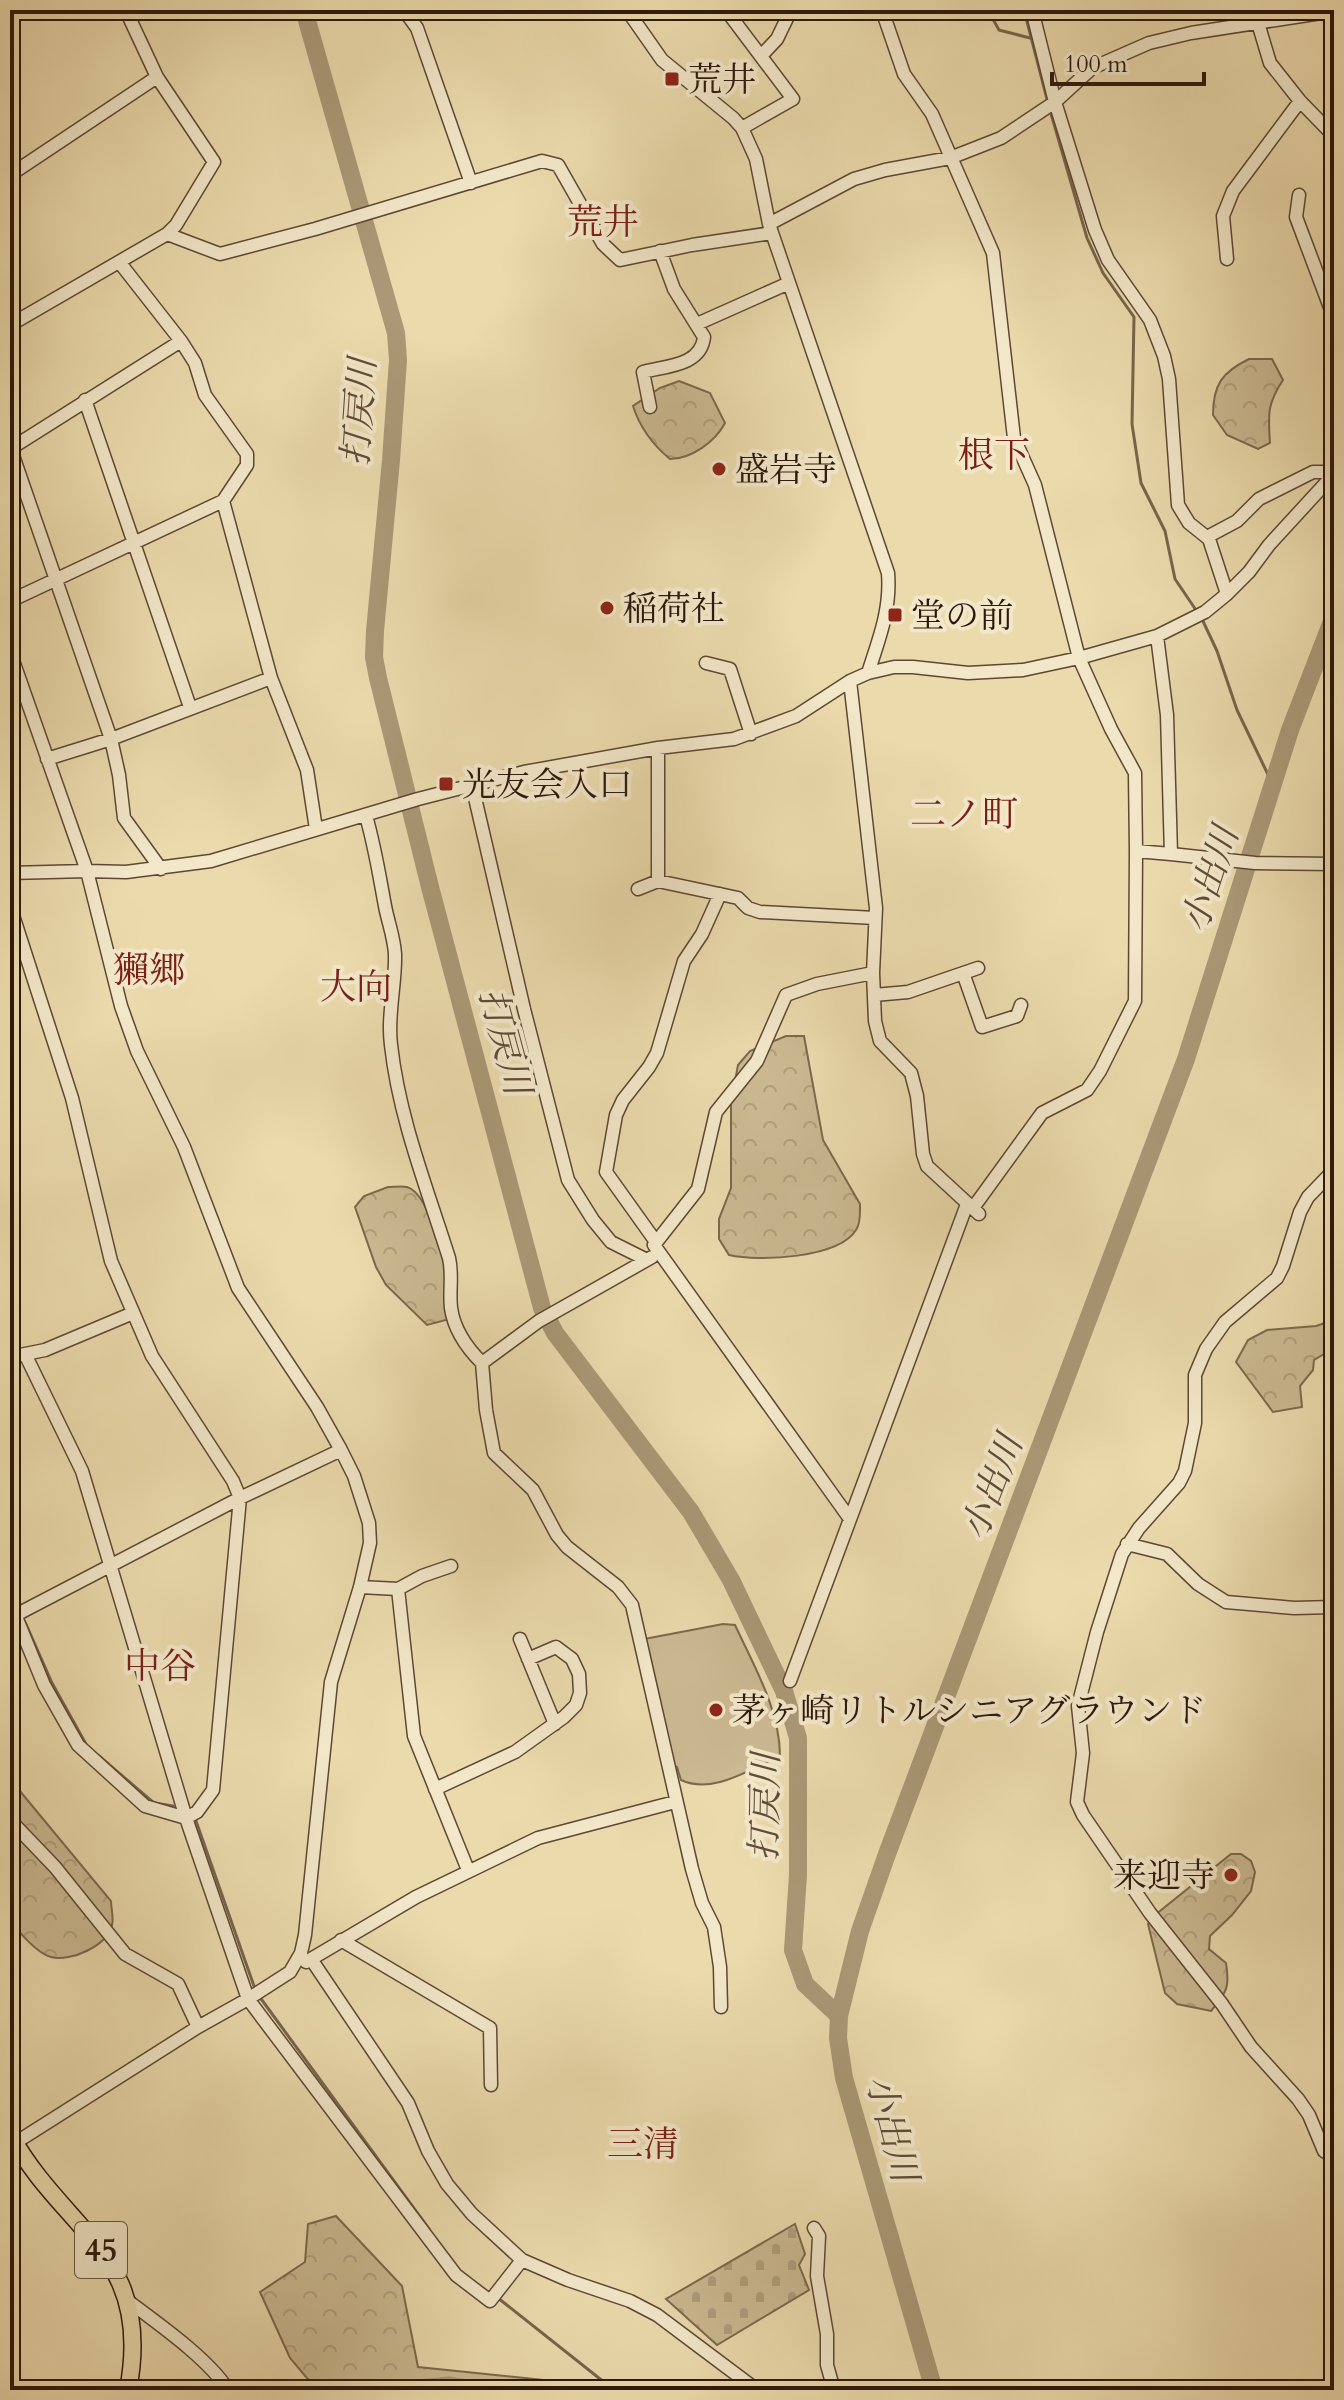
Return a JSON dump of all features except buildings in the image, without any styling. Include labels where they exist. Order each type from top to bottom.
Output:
[{"type":"main road","name":"45","points":[[12,2139],[114,2269],[128,2301],[134,2332],[128,2390]]},
{"type":"street","points":[[10,18],[24,10]]},
{"type":"street","points":[[10,325],[167,234],[176,225],[214,162],[157,77],[123,10]]},
{"type":"street","points":[[404,10],[417,28],[471,183]]},
{"type":"street","points":[[627,10],[662,60],[742,128],[756,159],[770,229],[888,573],[890,596],[887,615],[868,673]]},
{"type":"street","points":[[726,10],[793,99],[742,128]]},
{"type":"street","points":[[761,56],[777,39],[791,10]]},
{"type":"street","points":[[790,1681],[850,1519],[973,1208],[1042,1113],[1087,1090],[1100,1071],[1135,1001],[1138,905],[1135,773],[1079,658],[1035,485],[1014,438],[993,253],[932,114],[904,74],[882,10]]},
{"type":"street","points":[[1032,10],[1055,102],[1101,246],[1150,320],[1161,347],[1169,379],[1178,505],[1189,523],[1207,537],[1227,594]]},
{"type":"street","points":[[167,234],[220,254],[542,161],[558,165],[603,244],[620,260],[770,229],[854,179],[950,158],[1001,138],[1055,102],[1092,68],[1149,43],[1191,33],[1334,11]]},
{"type":"street","points":[[1258,23],[1270,63],[1300,101],[1334,136]]},
{"type":"street","points":[[10,175],[157,77]]},
{"type":"street","points":[[1227,259],[1223,216],[1233,191],[1300,101]]},
{"type":"street","points":[[1299,195],[1296,217],[1334,318]]},
{"type":"street","points":[[650,407],[643,372],[692,360],[699,354],[704,337],[674,289],[660,251]]},
{"type":"street","points":[[10,601],[223,501],[247,465],[247,454],[205,395],[195,363],[120,263]]},
{"type":"street","points":[[697,324],[789,283]]},
{"type":"street","points":[[161,869],[124,818],[111,739],[10,448],[181,341]]},
{"type":"street","points":[[85,400],[190,707]]},
{"type":"street","points":[[1207,537],[1237,521],[1259,499],[1272,492],[1313,472],[1334,473]]},
{"type":"street","points":[[10,873],[126,872],[211,861],[472,785],[580,760],[711,743],[751,734],[796,716],[868,673],[894,667],[968,673],[1023,670],[1157,636],[1205,612],[1227,594],[1334,473]]},
{"type":"street","points":[[223,501],[271,678],[307,770],[316,829]]},
{"type":"street","points":[[1157,636],[1167,715],[1171,854]]},
{"type":"street","points":[[10,652],[87,871],[121,1006],[137,1051],[184,1147],[238,1288],[253,1315],[317,1407],[341,1450],[354,1476],[369,1523],[370,1543],[360,1587],[331,1682],[305,1935],[301,1953],[290,1972]]},
{"type":"street","points":[[706,663],[730,669],[751,734]]},
{"type":"street","points":[[47,759],[111,739],[271,678]]},
{"type":"street","points":[[850,681],[875,918],[875,1021],[880,1041],[911,1073],[927,1166],[973,1208]]},
{"type":"street","points":[[658,748],[658,881]]},
{"type":"street","points":[[472,785],[568,1180],[611,1242],[653,1252]]},
{"type":"street","points":[[366,816],[394,939],[390,1041],[404,1115],[449,1258],[451,1307],[455,1320],[470,1351],[482,1363],[494,1453],[533,1490],[557,1535],[567,1547],[618,1587],[632,1605],[675,1802],[702,1903],[714,1927],[720,1967],[721,2007]]},
{"type":"street","points":[[1136,851],[1248,863],[1334,864]]},
{"type":"street","points":[[638,889],[658,881],[738,898],[748,908],[760,912],[875,918]]},
{"type":"street","points":[[720,894],[702,934],[684,961],[657,1053],[623,1100],[616,1115],[606,1172],[653,1252],[850,1519]]},
{"type":"street","points":[[10,906],[72,1098],[111,1261],[152,1356],[233,1481],[240,1498],[213,1790],[197,1812],[186,1818],[145,1806],[78,1745],[44,1685],[13,1617],[10,1602]]},
{"type":"street","points":[[874,995],[908,992],[978,968]]},
{"type":"street","points":[[482,1363],[539,1321],[653,1252],[698,1189],[716,1112],[757,1061],[786,995],[817,984],[873,973]]},
{"type":"street","points":[[963,973],[982,1027],[1017,1016],[1021,1005]]},
{"type":"street","points":[[1331,1178],[1308,1197],[1277,1278],[1225,1322],[1198,1364],[1193,1440],[1185,1471],[1179,1483],[1127,1544],[1113,1576],[1080,1693],[1078,1722],[1083,1753],[1077,1802],[1150,1913],[1222,2004],[1251,2047],[1298,2099],[1309,2115],[1324,2151],[1334,2157]]},
{"type":"street","points":[[10,1357],[45,1350],[133,1313]]},
{"type":"street","points":[[25,1354],[82,1471],[186,1818],[254,1995],[456,2275],[490,2301],[522,2260]]},
{"type":"street","points":[[13,1617],[240,1498],[341,1450]]},
{"type":"street","points":[[1127,1544],[1167,1554],[1198,1584],[1226,1602],[1294,1608],[1334,1607]]},
{"type":"street","points":[[360,1587],[398,1589],[451,1566]]},
{"type":"street","points":[[398,1589],[414,1736],[468,1870]]},
{"type":"street","points":[[520,1639],[555,1724]]},
{"type":"street","points":[[435,1789],[515,1752],[576,1705],[580,1693],[579,1674],[572,1659],[556,1647],[528,1659]]},
{"type":"street","points":[[12,2139],[341,1940],[468,1870],[538,1838],[675,1802]]},
{"type":"street","points":[[10,1820],[55,1867],[125,1954],[178,1984],[198,2027]]},
{"type":"street","points":[[341,1940],[490,2028],[491,2085]]},
{"type":"street","points":[[311,1959],[408,2103],[428,2151],[447,2184],[472,2214],[522,2260],[630,2301],[657,2315],[757,2390]]},
{"type":"street","points":[[814,2228],[819,2236],[817,2276],[827,2334],[827,2365],[834,2390]]},
{"type":"street","points":[[128,2301],[168,2330],[228,2390]]},
{"type":"green space","points":[[1249,359],[1272,359],[1283,380],[1270,410],[1270,443],[1258,449],[1227,435],[1213,415],[1215,395],[1221,381],[1232,369]]},
{"type":"green space","points":[[679,381],[710,393],[725,423],[702,448],[670,459],[648,436],[633,406],[660,388]]},
{"type":"green space","points":[[786,1036],[804,1036],[823,1140],[860,1204],[859,1224],[847,1239],[816,1252],[778,1258],[729,1255],[719,1239],[719,1219],[731,1188],[731,1102],[738,1065],[750,1051]]},
{"type":"green space","points":[[388,1187],[407,1187],[416,1193],[432,1222],[453,1310],[446,1320],[427,1325],[386,1285],[376,1267],[355,1207],[364,1196]]},
{"type":"green space","points":[[1334,1320],[1334,1348],[1314,1360],[1313,1370],[1300,1386],[1302,1407],[1273,1412],[1236,1362],[1248,1340],[1267,1330],[1316,1326]]},
{"type":"green space","name":"茅ヶ崎リトルシニアグラウンド","points":[[723,1624],[735,1625],[765,1689],[776,1722],[780,1756],[731,1778],[693,1784],[681,1780],[674,1766],[644,1639]]},
{"type":"green space","points":[[10,1779],[111,1901],[113,1922],[109,1933],[96,1946],[78,1955],[59,1958],[40,1952],[11,1920],[8,1876]]},
{"type":"green space","points":[[1231,1854],[1241,1854],[1251,1861],[1255,1872],[1251,1891],[1210,1936],[1209,1949],[1226,1963],[1226,1989],[1211,2011],[1177,2004],[1165,1993],[1148,1924]]},
{"type":"green space","points":[[336,2216],[402,2286],[418,2367],[572,2383],[581,2390],[317,2390],[290,2358],[260,2292],[305,2262],[308,2224]]},
{"type":"green space","points":[[795,2224],[805,2254],[799,2265],[809,2290],[717,2345],[666,2299]]},
{"type":"waterway","name":"打戻川","points":[[304,10],[396,333],[398,360],[374,657],[430,887],[542,1308],[555,1333],[691,1512],[731,1580],[784,1691],[798,1738],[798,1875],[793,1950],[805,1984],[839,2016]]},
{"type":"waterway","points":[[988,10],[999,30],[1030,38]]},
{"type":"waterway","points":[[1024,10],[1048,103]]},
{"type":"waterway","points":[[1050,110],[1087,238],[1103,273],[1134,317],[1132,424],[1141,483],[1165,531],[1175,579],[1198,613]]},
{"type":"waterway","name":"小出川","points":[[934,2390],[844,2078],[838,2038],[839,2016],[860,1931],[887,1854],[1186,1059],[1290,730],[1334,616]]},
{"type":"waterway","points":[[1202,619],[1217,651],[1237,710],[1273,785]]},
{"type":"waterway","points":[[25,1622],[52,1683],[87,1746]]},
{"type":"waterway","points":[[99,1756],[154,1803],[173,1806]]},
{"type":"waterway","points":[[196,1821],[255,1989]]},
{"type":"waterway","points":[[259,1996],[429,2229]]},
{"type":"waterway","points":[[498,2298],[614,2390]]},
{"type":"waterway","points":[[366,2390],[449,2382],[496,2390]]},
{"type":"place","name":"荒井","points":[[672,79]]},
{"type":"place","name":"盛岩寺","points":[[719,469]]},
{"type":"place","name":"稲荷社","points":[[607,608]]},
{"type":"place","name":"堂の前","points":[[895,615]]},
{"type":"place","name":"光友会入口","points":[[446,784]]},
{"type":"place","name":"茅ヶ崎リトルシニアグラウンド","points":[[716,1710]]},
{"type":"place","name":"来迎寺","points":[[1231,1875]]},
{"type":"district","name":"荒井","points":[[603,221]]},
{"type":"district","name":"根下","points":[[994,454]]},
{"type":"district","name":"二ノ町","points":[[964,813]]},
{"type":"district","name":"獺郷","points":[[149,969]]},
{"type":"district","name":"大向","points":[[356,986]]},
{"type":"district","name":"中谷","points":[[160,1665]]},
{"type":"district","name":"三清","points":[[643,2143]]}]
